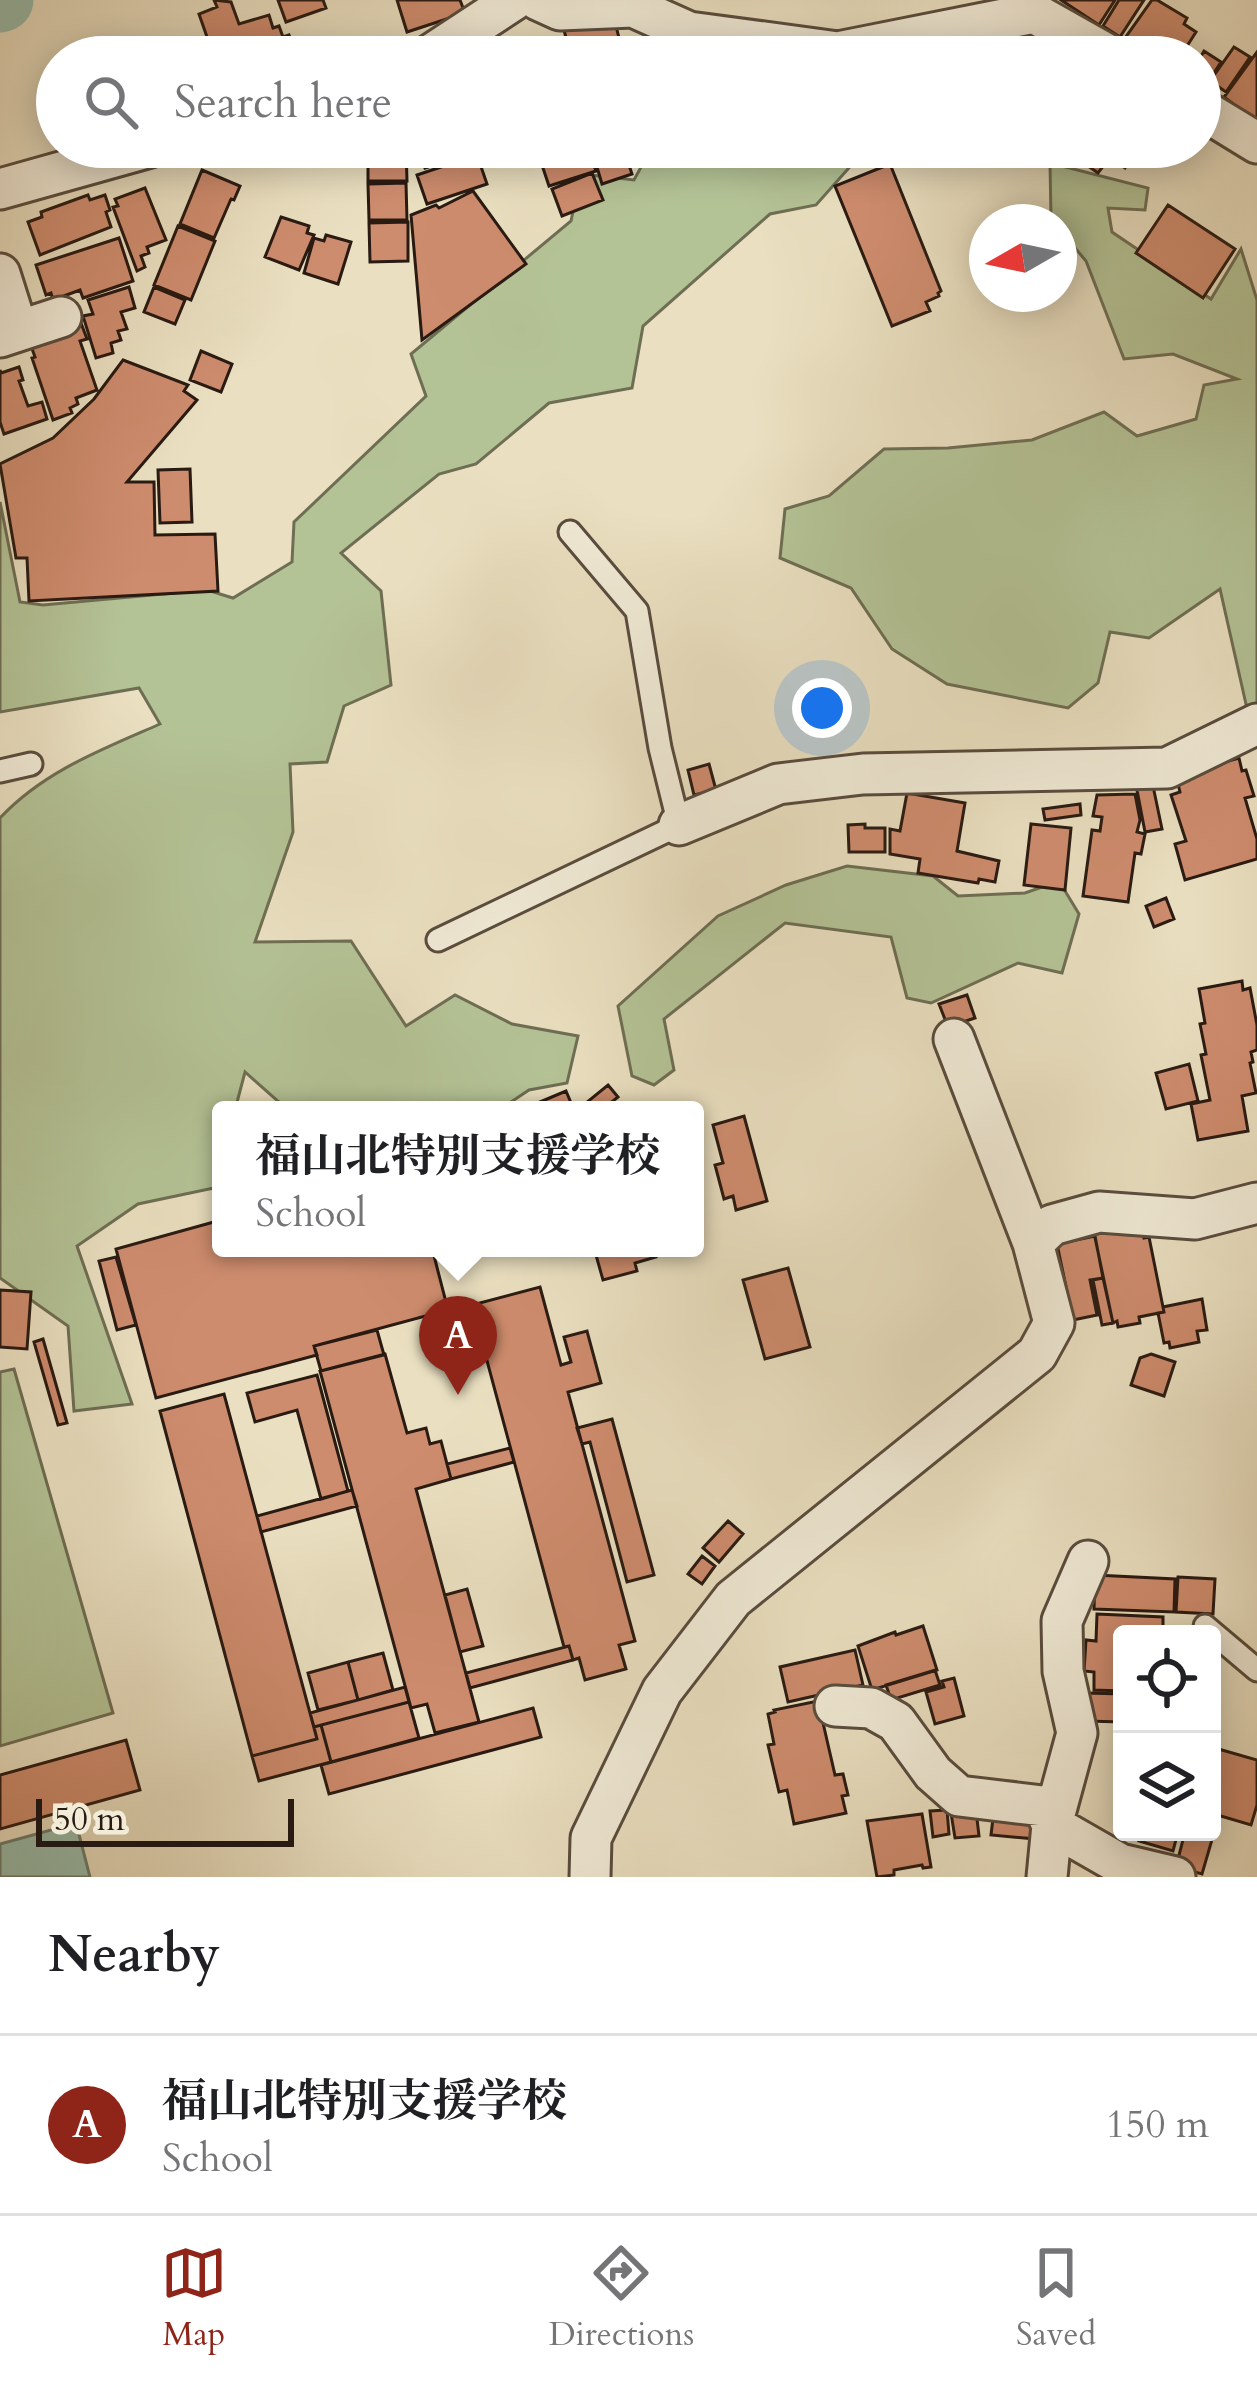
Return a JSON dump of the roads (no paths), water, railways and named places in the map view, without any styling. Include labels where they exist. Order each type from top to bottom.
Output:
[{"type":"street","points":[[459,36],[514,0]]},
{"type":"street","points":[[538,0],[560,10],[633,7],[689,32],[719,36]]},
{"type":"street","points":[[918,36],[1034,13],[1075,36]]},
{"type":"street","points":[[1221,121],[1257,143]]},
{"type":"street","points":[[0,189],[75,168]]},
{"type":"street","points":[[0,274],[9,334],[61,317]]},
{"type":"street","points":[[679,825],[778,784],[862,775],[1167,768],[1257,724]]},
{"type":"street","points":[[590,1877],[591,1838],[662,1691],[733,1599],[1036,1354],[1054,1323],[1033,1243],[954,1039]]},
{"type":"street","points":[[1033,1243],[1052,1225],[1099,1212],[1195,1219],[1257,1203]]},
{"type":"street","points":[[1047,1877],[1052,1826],[1078,1733],[1063,1671],[1062,1621],[1088,1561]]},
{"type":"street","points":[[835,1706],[871,1708],[896,1722],[933,1773],[959,1796],[1043,1806],[1052,1826],[1120,1864],[1175,1877]]},
{"type":"lane","points":[[438,940],[679,825],[660,748],[637,611],[570,532]]},
{"type":"lane","points":[[0,771],[31,764]]},
{"type":"lane","points":[[1221,1640],[1257,1670]]},
{"type":"place","name":"福山北特別支援学校","points":[[458,1395]]}]
